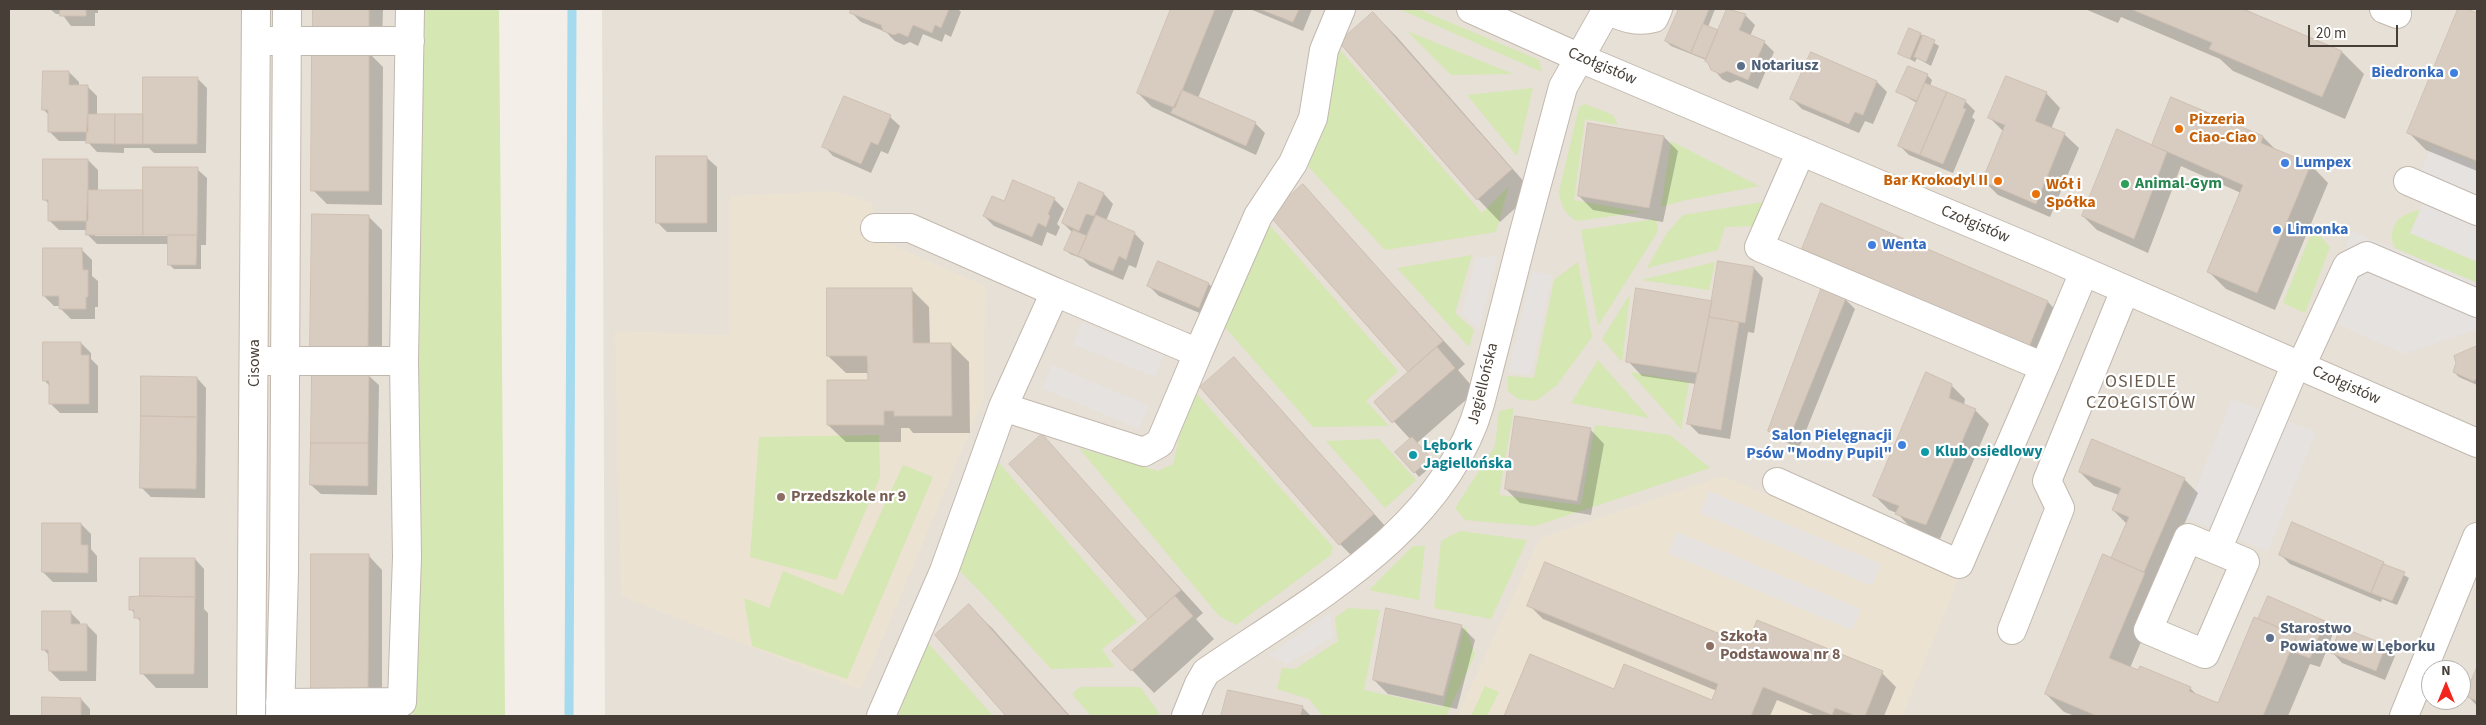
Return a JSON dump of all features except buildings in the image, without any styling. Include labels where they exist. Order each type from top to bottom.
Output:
[{"type":"street","name":"Cisowa","points":[[251,716],[256,9]]},
{"type":"street","points":[[287,9],[285,361],[280,710],[402,709],[406,557],[404,361],[410,9]]},
{"type":"street","points":[[1003,407],[1144,452],[1160,443],[1258,216],[1293,163],[1313,118],[1324,50],[1342,9]]},
{"type":"street","name":"Czołgistów","points":[[1471,9],[1580,58],[2084,272],[2477,443]]},
{"type":"street","points":[[1606,10],[1632,21],[1644,21],[1654,18],[1658,9]]},
{"type":"street","name":"Jagiellońska","points":[[1186,716],[1206,672],[1335,585],[1402,530],[1446,477],[1463,451],[1472,432],[1480,404],[1520,245],[1563,87],[1606,10]]},
{"type":"street","points":[[256,40],[410,41]]},
{"type":"street","points":[[1801,151],[1759,247],[2044,367]]},
{"type":"street","points":[[2408,182],[2477,210]]},
{"type":"street","points":[[875,228],[910,228],[1198,353]]},
{"type":"street","points":[[2217,550],[2299,365],[2348,266],[2367,256],[2477,303]]},
{"type":"street","points":[[1777,482],[1959,564],[2084,272]]},
{"type":"street","points":[[2012,630],[2060,508],[2047,481],[2125,290]]},
{"type":"street","points":[[881,716],[944,571],[1003,407],[1055,292]]},
{"type":"street","points":[[255,361],[404,361]]},
{"type":"street","points":[[2404,716],[2477,537]]},
{"type":"shaded area","points":[[9,9],[487,9],[474,716],[9,716]]},
{"type":"shaded area","points":[[602,9],[2477,9],[2477,716],[605,716]]},
{"type":"shaded area","points":[[2432,146],[2477,165],[2477,261],[2410,233],[2435,177],[2420,172]]},
{"type":"shaded area","name":"Przedszkole nr 9","points":[[835,191],[872,203],[876,238],[985,286],[984,398],[861,690],[621,596],[615,331],[730,335],[730,196]]},
{"type":"shaded area","points":[[2352,231],[2477,283],[2477,329],[2404,354],[2317,315]]},
{"type":"shaded area","points":[[1497,256],[1479,330],[1462,314],[1476,258]]},
{"type":"shaded area","points":[[1532,271],[1552,275],[1531,375],[1508,372]]},
{"type":"shaded area","points":[[1082,322],[1164,355],[1155,377],[1073,344]]},
{"type":"shaded area","points":[[1052,365],[1149,406],[1139,429],[1042,388]]},
{"type":"shaded area","points":[[2232,399],[2316,432],[2268,551],[2184,517]]},
{"type":"shaded area","name":"Szkoła Podstawowa nr 8","points":[[1723,476],[1960,576],[1902,716],[1457,716],[1540,538]]},
{"type":"shaded area","points":[[1709,491],[1881,564],[1872,586],[1700,513]]},
{"type":"shaded area","points":[[1677,532],[1861,609],[1852,630],[1668,553]]},
{"type":"shaded area","points":[[1330,613],[1333,637],[1287,664],[1269,655]]},
{"type":"green space","points":[[425,9],[499,9],[505,716],[413,716],[413,198]]},
{"type":"green space","points":[[1399,9],[1418,9],[1539,60],[1542,72]]},
{"type":"green space","points":[[1407,31],[1513,74],[1451,75]]},
{"type":"green space","points":[[1340,50],[1482,213],[1509,186],[1496,232],[1385,250],[1304,162],[1320,140]]},
{"type":"green space","points":[[1533,88],[1517,156],[1467,95]]},
{"type":"green space","points":[[1585,104],[1613,115],[1618,125],[1585,119],[1574,200],[1641,212],[1577,221],[1569,216],[1564,209],[1559,192],[1579,107]]},
{"type":"green space","points":[[1671,141],[1759,186],[1661,207]]},
{"type":"green space","points":[[1769,201],[1755,226],[1725,227],[1718,250],[1647,268],[1667,233],[1683,215]]},
{"type":"green space","points":[[2420,210],[2410,233],[2477,262],[2477,283],[2397,249],[2394,246],[2392,234],[2396,222],[2403,216]]},
{"type":"green space","points":[[1656,219],[1658,231],[1598,326],[1581,230]]},
{"type":"green space","points":[[1267,222],[1398,371],[1366,401],[1389,426],[1313,427],[1223,325]]},
{"type":"green space","points":[[2313,229],[2330,247],[2305,313],[2283,303]]},
{"type":"green space","points":[[1472,255],[1455,313],[1474,330],[1469,347],[1397,268]]},
{"type":"green space","points":[[1578,262],[1592,337],[1557,385],[1536,401],[1518,399],[1508,391],[1508,376],[1534,378],[1554,280]]},
{"type":"green space","points":[[1715,262],[1709,290],[1641,280]]},
{"type":"green space","points":[[1630,294],[1622,362],[1602,339]]},
{"type":"green space","points":[[1598,360],[1649,418],[1571,403]]},
{"type":"green space","points":[[1630,372],[1689,382],[1681,429]]},
{"type":"green space","points":[[1197,394],[1333,547],[1331,555],[1236,625],[1219,616],[1079,448],[1158,471],[1173,464],[1186,409]]},
{"type":"green space","points":[[1514,408],[1499,495],[1581,505],[1595,425],[1670,435],[1710,468],[1535,526],[1465,520],[1455,508],[1495,446],[1499,411]]},
{"type":"green space","points":[[879,435],[880,477],[836,580],[750,557],[759,437]]},
{"type":"green space","points":[[1379,439],[1416,480],[1385,508],[1326,441]]},
{"type":"green space","points":[[999,463],[1137,622],[1102,649],[1114,667],[1051,669],[959,570]]},
{"type":"green space","points":[[903,465],[933,477],[847,679],[752,646],[744,598],[769,608],[783,571],[843,595]]},
{"type":"green space","points":[[1460,531],[1527,540],[1491,619],[1434,608],[1441,541]]},
{"type":"green space","points":[[1413,546],[1425,546],[1419,600],[1369,590]]},
{"type":"green space","points":[[1348,608],[1380,610],[1364,690],[1443,707],[1465,625],[1475,655],[1446,716],[1323,716],[1309,699],[1277,689],[1282,668],[1295,669],[1338,641],[1335,618]]},
{"type":"green space","points":[[927,642],[993,716],[898,716]]},
{"type":"green space","points":[[1485,686],[1499,692],[1487,716],[1471,716]]},
{"type":"green space","points":[[1080,687],[1140,687],[1159,713],[1157,716],[1091,716],[1072,694]]},
{"type":"waterway","points":[[569,716],[572,9]]},
{"type":"place","name":"Notariusz","points":[[1741,66]]},
{"type":"place","name":"Biedronka","points":[[2454,73]]},
{"type":"place","name":"Pizzeria Ciao-Ciao","points":[[2179,129]]},
{"type":"place","name":"Lumpex","points":[[2285,163]]},
{"type":"place","name":"Bar Krokodyl II","points":[[1998,181]]},
{"type":"place","name":"Animal-Gym","points":[[2125,184]]},
{"type":"place","name":"Wół i Spółka","points":[[2036,194]]},
{"type":"place","name":"Limonka","points":[[2277,230]]},
{"type":"place","name":"Wenta","points":[[1872,245]]},
{"type":"place","name":"Salon Pielęgnacji Psów \"Modny Pupil\"","points":[[1902,445]]},
{"type":"place","name":"Klub osiedlowy","points":[[1925,452]]},
{"type":"place","name":"Lębork Jagiellońska","points":[[1413,455]]},
{"type":"place","name":"Przedszkole nr 9","points":[[781,497]]},
{"type":"place","name":"Starostwo Powiatowe w Lęborku","points":[[2270,638]]},
{"type":"place","name":"Szkoła Podstawowa nr 8","points":[[1710,646]]},
{"type":"district","name":"OSIEDLE CZOŁGISTÓW","points":[[2141,393]]}]
